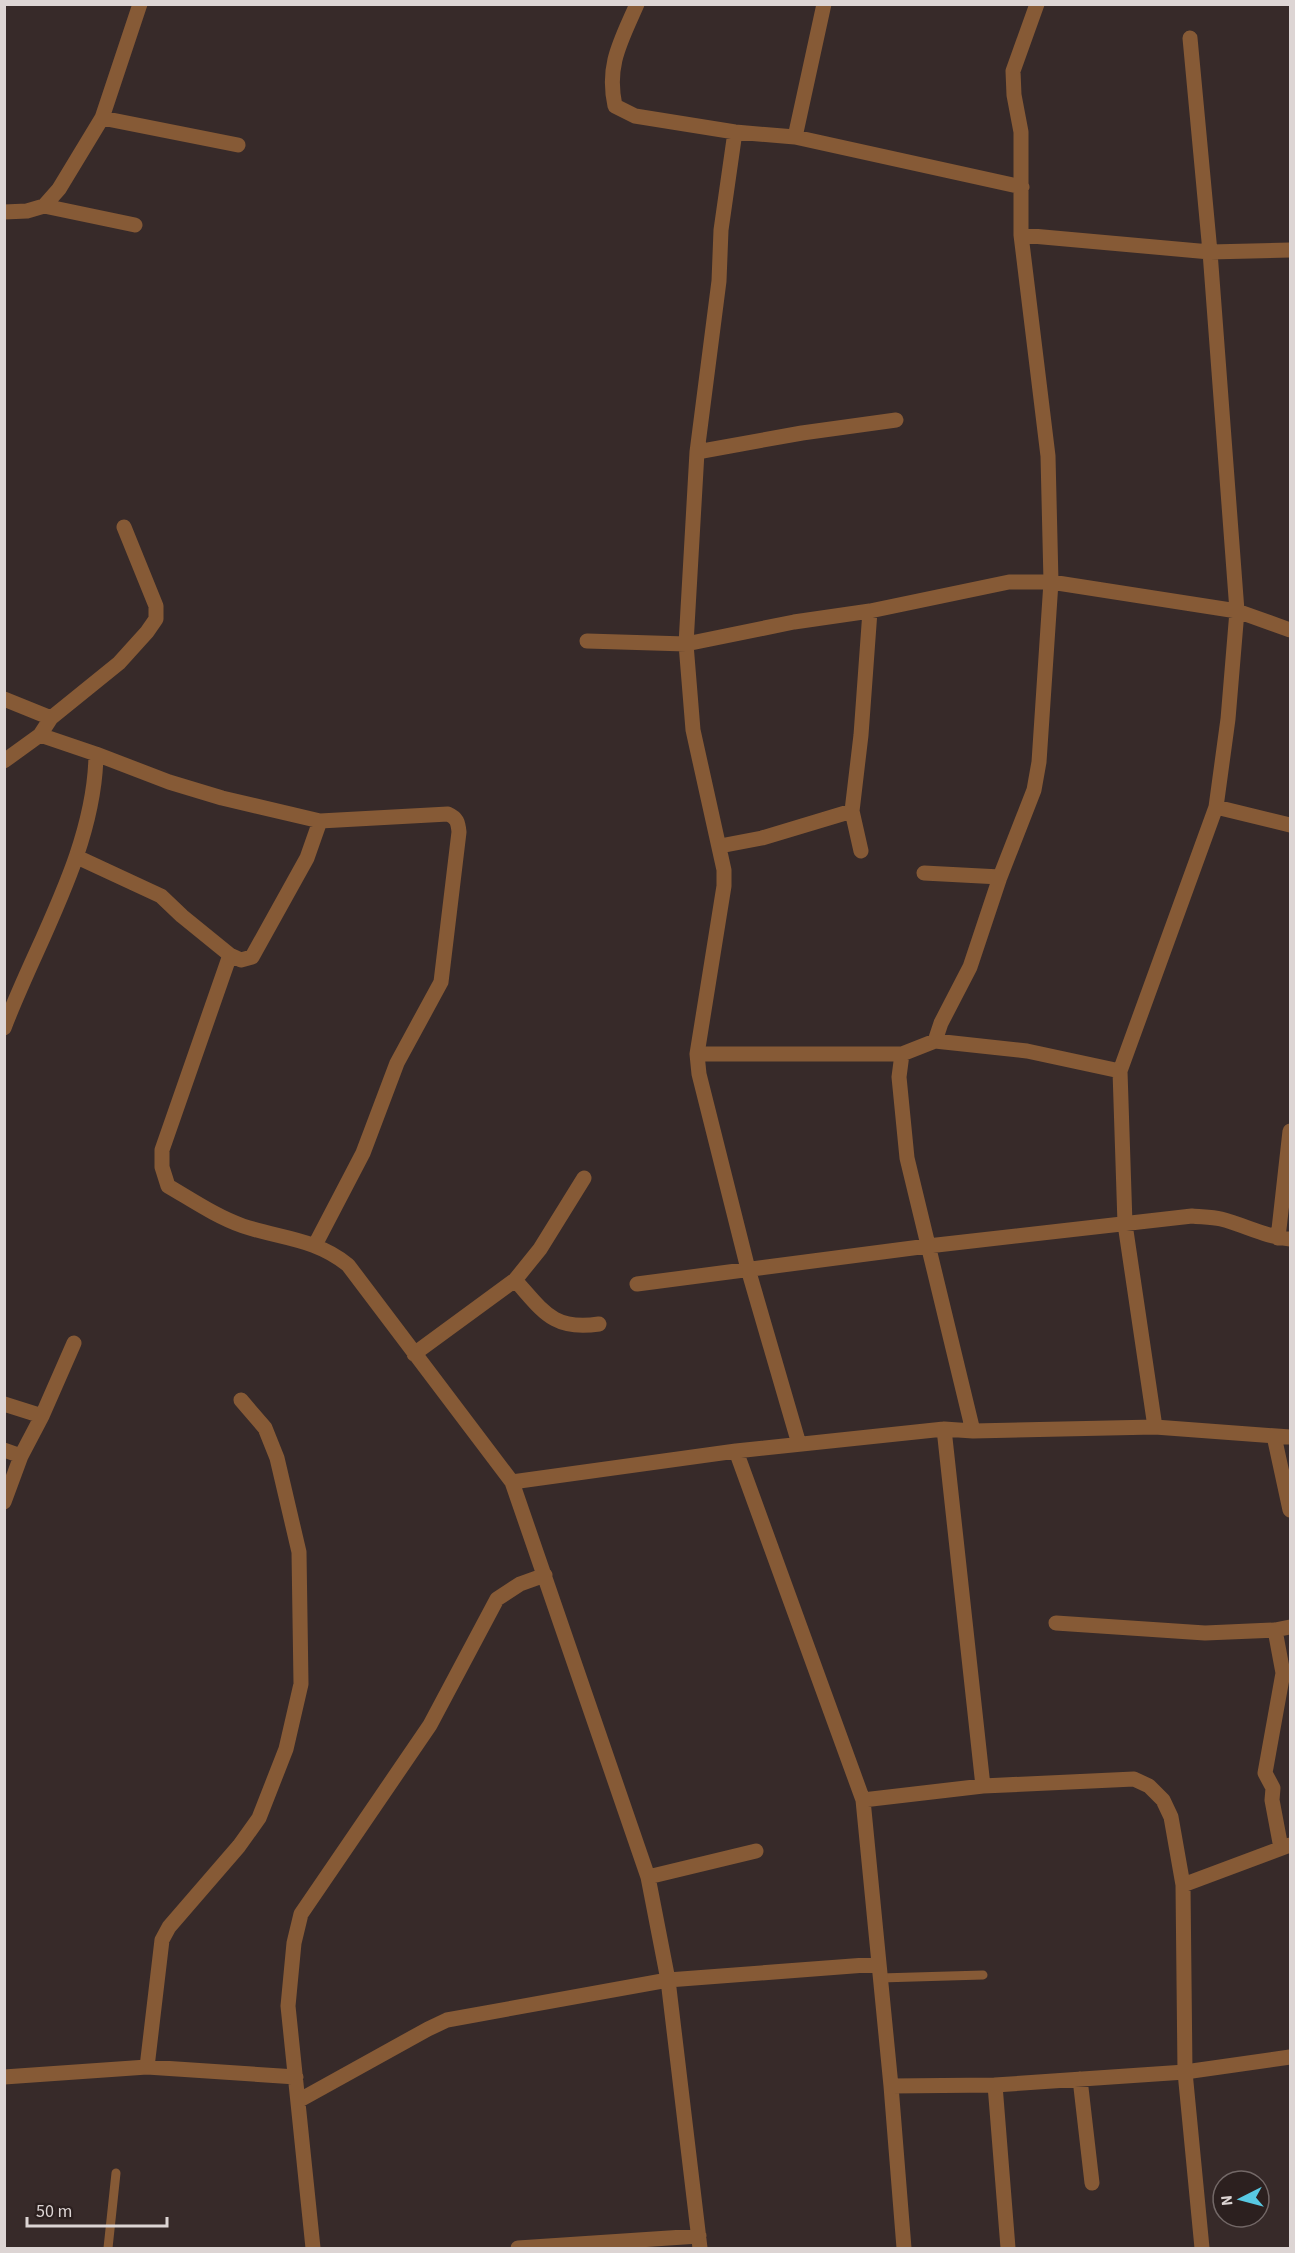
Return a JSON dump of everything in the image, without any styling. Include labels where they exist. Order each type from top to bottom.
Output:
[{"type":"street","points":[[44,206],[58,189],[102,118],[140,4]]},
{"type":"street","points":[[637,4],[615,54],[611,90],[615,106],[635,116],[735,132],[795,137],[1022,187]]},
{"type":"street","points":[[795,137],[824,4]]},
{"type":"street","points":[[935,1041],[941,1023],[970,967],[1000,877],[1034,790],[1039,762],[1051,582],[1048,456],[1021,235],[1021,132],[1014,95],[1013,71],[1037,4]]},
{"type":"street","points":[[1155,1427],[1125,1224],[1120,1071],[1216,807],[1228,719],[1237,611],[1210,252],[1190,38]]},
{"type":"street","points":[[102,118],[238,145]]},
{"type":"street","points":[[735,132],[721,230],[719,281],[697,452],[686,644],[693,730],[724,870],[724,886],[697,1054],[699,1074],[748,1269],[798,1444]]},
{"type":"street","points":[[4,212],[27,211],[44,206],[135,225]]},
{"type":"street","points":[[1021,235],[1210,252],[1290,250]]},
{"type":"street","points":[[697,452],[802,433],[896,420]]},
{"type":"street","points":[[4,761],[40,735],[51,718],[119,663],[156,619],[156,606],[124,526]]},
{"type":"street","points":[[587,641],[686,644],[794,622],[870,611],[1009,582],[1051,582],[1237,611],[1290,630]]},
{"type":"street","points":[[861,851],[852,811],[861,735],[870,611]]},
{"type":"street","points":[[4,699],[51,718]]},
{"type":"street","points":[[40,735],[169,782],[222,798],[320,820],[448,814],[458,822],[459,832],[441,982],[397,1063],[363,1153],[315,1245]]},
{"type":"street","points":[[4,1028],[21,983],[77,857],[96,775],[96,754]]},
{"type":"street","points":[[1216,807],[1290,825]]},
{"type":"street","points":[[720,846],[762,838],[852,811]]},
{"type":"street","points":[[77,857],[160,896],[230,955],[241,960],[252,957],[307,858],[320,820]]},
{"type":"street","points":[[924,873],[1000,877]]},
{"type":"street","points":[[230,955],[162,1150],[162,1167],[168,1186],[242,1226],[315,1245],[348,1265],[512,1482],[648,1877],[668,1980],[699,2242],[518,2248]]},
{"type":"street","points":[[697,1054],[902,1054],[935,1041],[1028,1051],[1120,1071]]},
{"type":"street","points":[[902,1054],[899,1077],[907,1158],[973,1431]]},
{"type":"street","points":[[637,1284],[928,1246],[1192,1216],[1221,1219],[1284,1239],[1290,1131]]},
{"type":"street","points":[[414,1354],[515,1280],[540,1249],[584,1178]]},
{"type":"street","points":[[515,1280],[549,1318],[569,1325],[599,1324]]},
{"type":"street","points":[[4,1502],[21,1456],[42,1416],[74,1343]]},
{"type":"street","points":[[147,2067],[162,1940],[169,1928],[239,1846],[259,1818],[285,1749],[301,1684],[299,1552],[277,1458],[265,1428],[241,1400]]},
{"type":"street","points":[[4,1404],[42,1416]]},
{"type":"street","points":[[512,1482],[736,1451],[944,1429],[973,1431],[1155,1427],[1290,1437]]},
{"type":"street","points":[[944,1429],[982,1786]]},
{"type":"street","points":[[1274,1436],[1290,1510]]},
{"type":"street","points":[[4,1450],[21,1456]]},
{"type":"street","points":[[736,1451],[863,1800],[891,2086],[904,2248]]},
{"type":"street","points":[[313,2248],[288,2006],[294,1942],[301,1914],[430,1725],[497,1599],[519,1584],[545,1575]]},
{"type":"street","points":[[1056,1623],[1205,1634],[1283,1629],[1283,1673],[1265,1773],[1273,1788],[1272,1800],[1286,1846],[1183,1885]]},
{"type":"street","points":[[863,1800],[982,1786],[1134,1779],[1149,1786],[1163,1800],[1171,1817],[1183,1885],[1185,2072],[1202,2248]]},
{"type":"street","points":[[648,1877],[756,1851]]},
{"type":"street","points":[[298,2101],[447,2020],[668,1980],[879,1971]]},
{"type":"street","points":[[891,2086],[995,2085],[1185,2072],[1290,2057]]},
{"type":"street","points":[[4,2077],[147,2067],[296,2077]]},
{"type":"street","points":[[1080,2079],[1092,2183]]},
{"type":"street","points":[[995,2085],[1008,2248]]},
{"type":"lane","points":[[879,1971],[983,1975]]},
{"type":"lane","points":[[108,2248],[117,2173]]}]
